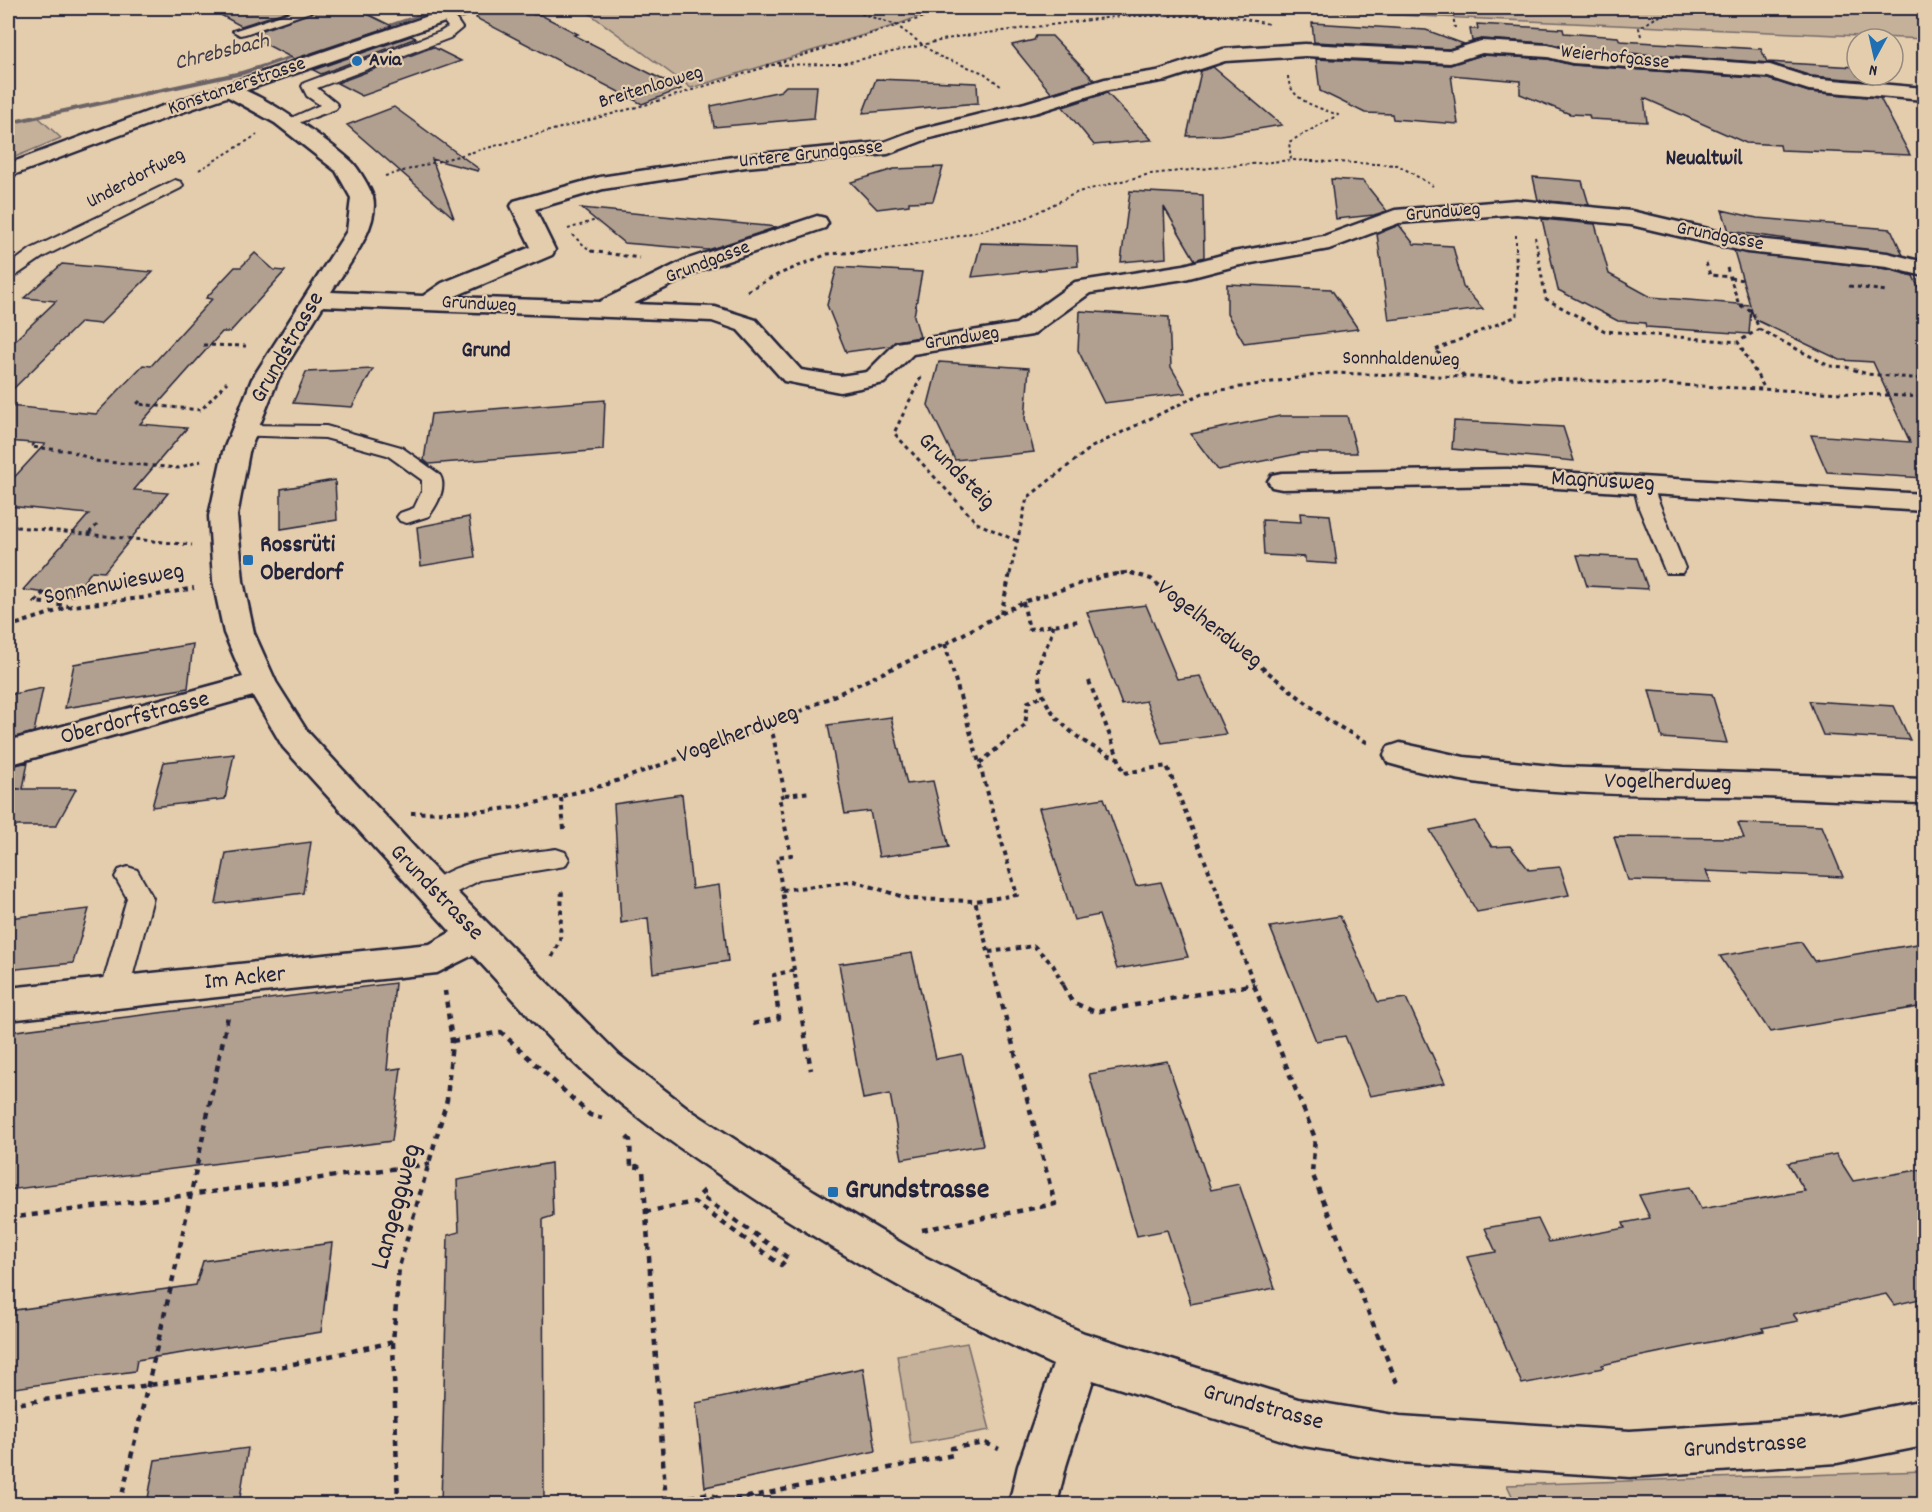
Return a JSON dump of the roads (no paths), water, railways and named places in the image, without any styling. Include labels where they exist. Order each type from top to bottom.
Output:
[{"type":"street","name":"Konstanzerstrasse","points":[[8,171],[230,90],[468,8]]},
{"type":"street","name":"Weierhofgasse","points":[[1297,50],[1450,57],[1481,47],[1548,51],[1572,57],[1770,71],[1809,84],[1924,94]]},
{"type":"street","name":"Untere Grundgasse","points":[[428,303],[450,288],[544,250],[522,206],[612,182],[746,161],[888,148],[923,134],[1078,95],[1105,85],[1160,76],[1223,56],[1297,50]]},
{"type":"street","name":"Grundstrasse","points":[[230,90],[285,121],[345,167],[362,198],[358,231],[265,379],[242,431],[223,516],[228,581],[239,633],[261,683],[296,739],[436,893],[605,1067],[679,1125],[799,1205],[908,1270],[1000,1318],[1079,1354],[1298,1422],[1400,1438],[1630,1455],[1837,1440],[1924,1423]]},
{"type":"street","name":"Grundweg","points":[[316,299],[703,312],[728,316],[747,325],[793,376],[840,384],[874,378],[905,348],[1023,330],[1083,287],[1185,272],[1233,259],[1329,242],[1395,217],[1516,207]]},
{"type":"street","name":"Grundgasse","points":[[1516,207],[1631,218],[1747,245],[1887,260],[1924,269]]},
{"type":"street","name":"Grundgasse","points":[[603,309],[693,265],[817,223]]},
{"type":"street","name":"Magnusweg","points":[[1282,481],[1508,477],[1924,503]]},
{"type":"street","name":"Oberdorfstrasse","points":[[8,753],[261,683]]},
{"type":"street","name":"Vogelherdweg","points":[[1400,755],[1443,767],[1585,781],[1863,787],[1924,791]]},
{"type":"street","name":"Im Acker","points":[[8,1004],[437,958],[477,935]]},
{"type":"street","points":[[1033,1504],[1042,1466],[1079,1354]]},
{"type":"lane","points":[[240,31],[315,8]]},
{"type":"lane","points":[[285,121],[331,106],[312,93],[309,86],[445,35],[454,28],[446,15]]},
{"type":"lane","name":"Underdorfweg","points":[[8,273],[37,254],[175,185]]},
{"type":"lane","points":[[242,431],[326,432],[394,451],[432,478],[432,491],[422,512],[407,517]]},
{"type":"lane","points":[[1644,484],[1649,508],[1674,568]]},
{"type":"lane","points":[[436,893],[474,871],[556,858]]},
{"type":"lane","points":[[114,993],[140,898],[128,877]]},
{"type":"waterway","name":"Chrebsbach","points":[[374,30],[442,8]]},
{"type":"waterway","name":"Chrebsbach","points":[[8,123],[243,73],[304,53]]},
{"type":"place","name":"Avia","points":[[357,61]]},
{"type":"place","name":"Rossrüti Oberdorf","points":[[248,560]]},
{"type":"place","name":"Grundstrasse","points":[[833,1192]]},
{"type":"district","name":"Neualtwil","points":[[1704,159]]},
{"type":"district","name":"Grund","points":[[486,351]]}]
